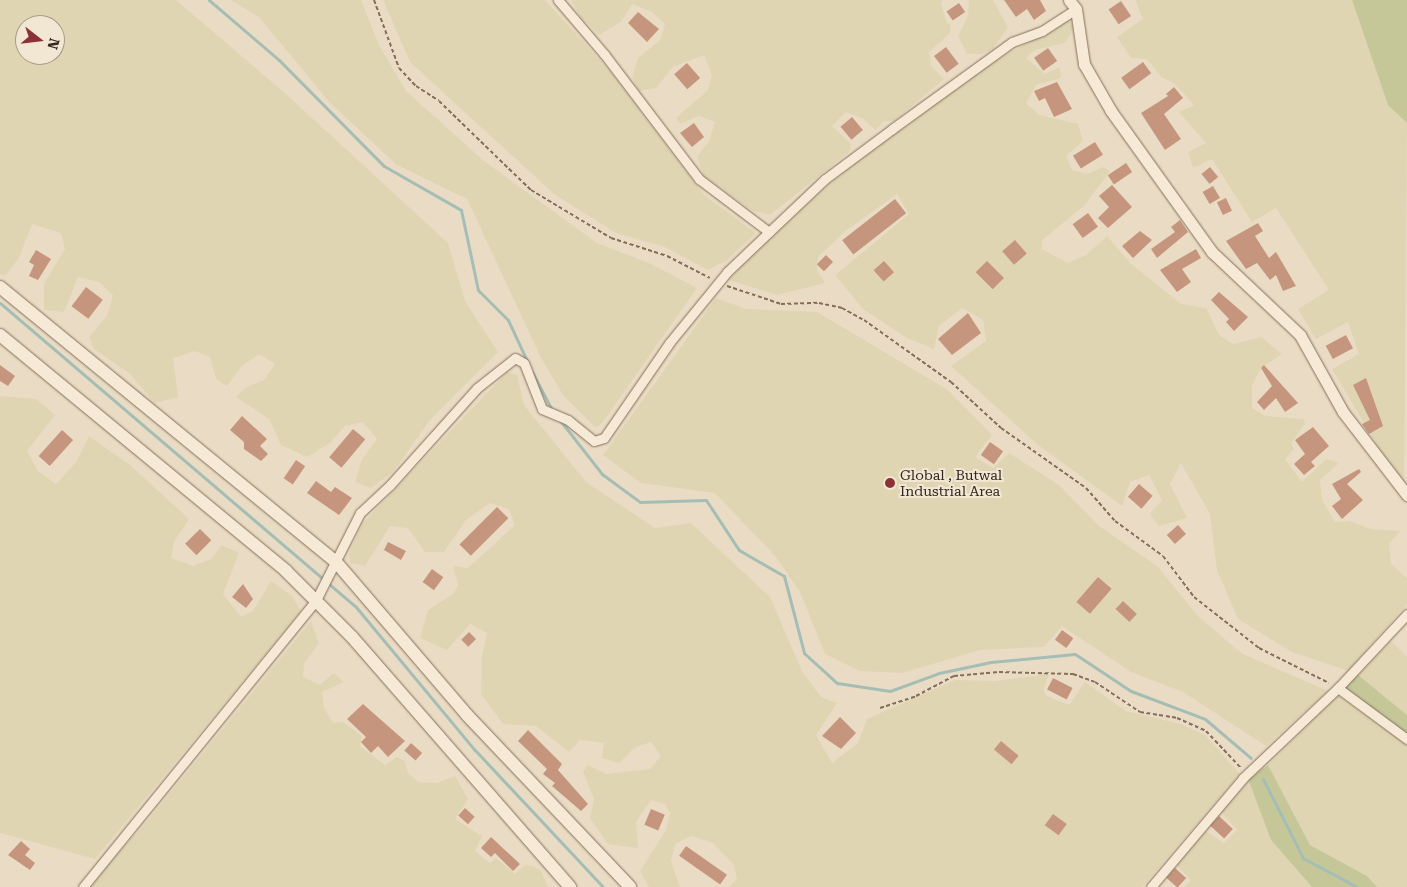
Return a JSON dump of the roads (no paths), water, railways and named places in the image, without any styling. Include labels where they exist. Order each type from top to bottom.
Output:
[{"type":"main road","points":[[0,287],[333,566],[467,715],[630,887]]},
{"type":"main road","points":[[0,335],[278,564],[352,637],[570,887]]},
{"type":"street","points":[[558,0],[604,54],[699,179],[769,232]]},
{"type":"street","points":[[83,887],[315,602],[360,513],[508,360],[515,358],[524,363],[542,409],[548,414],[562,417],[594,441],[604,438],[654,370],[670,342],[719,283],[825,179],[892,128],[1012,42],[1042,32],[1072,4]]},
{"type":"street","points":[[1072,4],[1084,64],[1111,111],[1212,252],[1300,335],[1343,412],[1407,495]]},
{"type":"street","points":[[1151,887],[1243,778],[1338,688],[1407,614]]},
{"type":"street","points":[[1338,688],[1407,739]]},
{"type":"waterway","points":[[209,0],[279,60],[384,166],[461,210],[478,290],[508,320],[527,361]]},
{"type":"waterway","points":[[0,303],[356,607],[474,749],[603,887]]},
{"type":"waterway","points":[[532,372],[552,410]]},
{"type":"waterway","points":[[559,419],[602,474],[640,502],[706,500],[739,550],[784,576],[804,653],[837,683],[890,691],[939,673],[991,662],[1075,654],[1131,691],[1205,719],[1251,758]]},
{"type":"waterway","points":[[1263,779],[1303,858],[1357,887]]},
{"type":"place","name":"Global , Butwal Industrial Area","points":[[890,483]]}]
